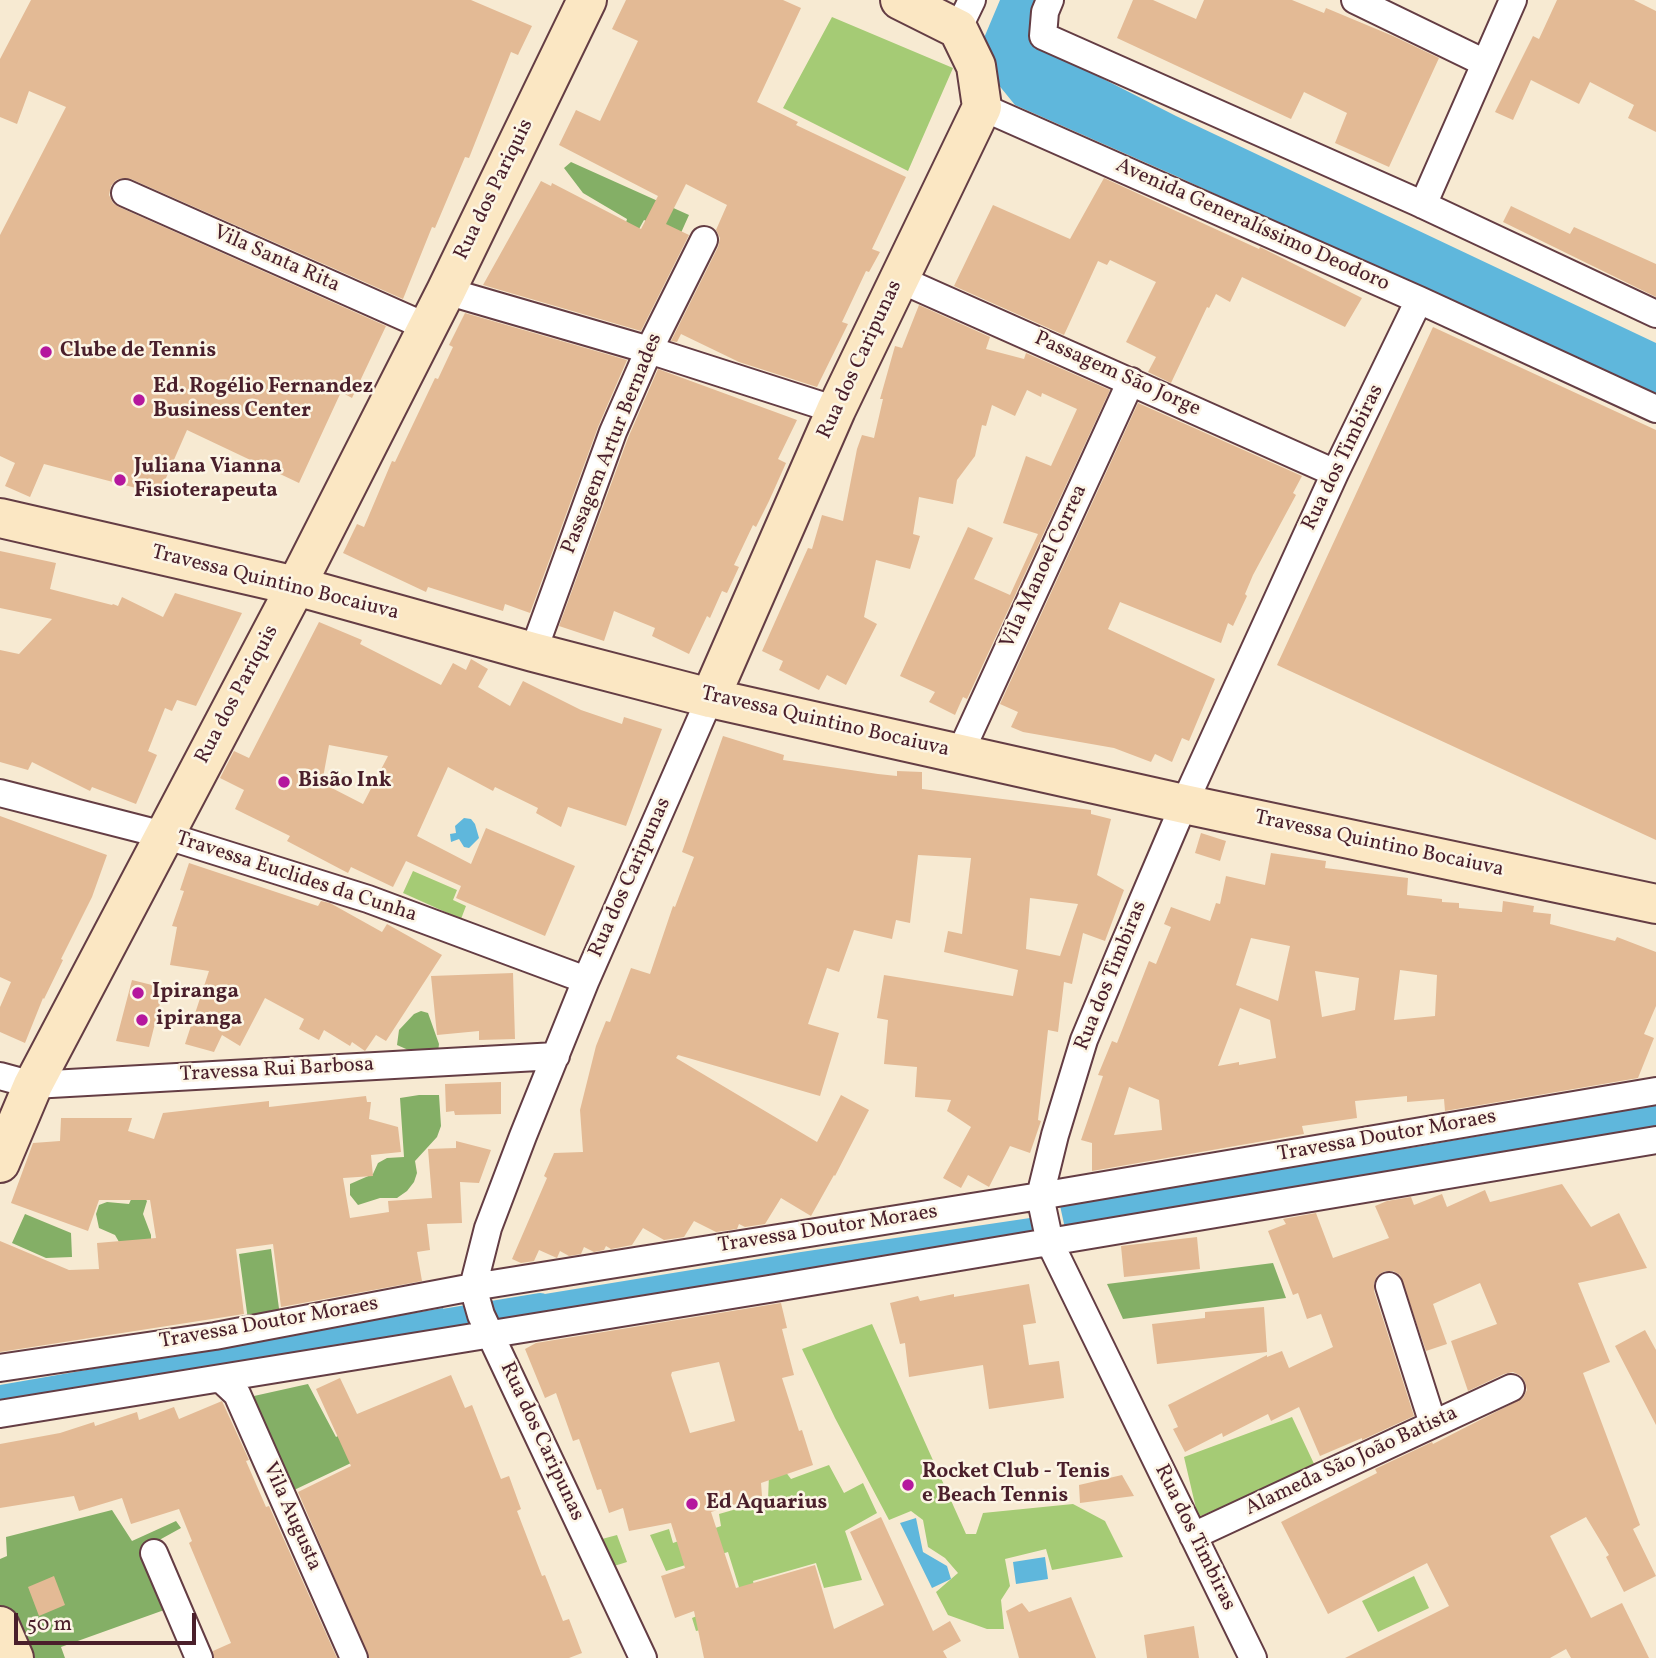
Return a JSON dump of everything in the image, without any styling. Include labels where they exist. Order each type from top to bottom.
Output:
[{"type":"street","name":"Rua dos Pariquis","points":[[0,1163],[16,1081],[164,835],[296,586],[446,291],[587,0]]},
{"type":"street","points":[[900,0],[965,15],[982,107]]},
{"type":"street","points":[[1050,0],[1045,12],[1043,36],[1423,205],[1656,314]]},
{"type":"street","points":[[1355,0],[1485,63]]},
{"type":"street","points":[[1423,205],[1513,0]]},
{"type":"street","name":"Rua dos Caripunas","points":[[643,1658],[481,1315],[473,1287],[488,1228],[586,980],[836,410],[982,107]]},
{"type":"street","name":"Avenida Generalíssimo Deodoro","points":[[982,107],[1419,300],[1656,409]]},
{"type":"street","name":"Vila Santa Rita","points":[[125,193],[427,327]]},
{"type":"street","name":"Passagem Artur Bernades","points":[[533,652],[613,432],[649,350],[704,240]]},
{"type":"street","name":"Passagem São Jorge","points":[[900,279],[1335,473]]},
{"type":"street","points":[[446,291],[649,350],[836,410]]},
{"type":"street","name":"Rua dos Timbiras","points":[[1252,1658],[1050,1243],[1040,1196],[1055,1135],[1084,1040],[1184,804],[1335,473],[1419,300]]},
{"type":"street","name":"Vila Manoel Correa","points":[[960,753],[1131,381]]},
{"type":"street","name":"Travessa Quintino Bocaiuva","points":[[0,517],[296,586],[710,698],[1184,804],[1656,904]]},
{"type":"street","name":"Travessa Euclides da Cunha","points":[[0,793],[164,835],[368,899],[586,980]]},
{"type":"street","name":"Travessa Rui Barbosa","points":[[16,1081],[555,1056]]},
{"type":"street","name":"Travessa Doutor Moraes","points":[[0,1368],[215,1336],[473,1287],[1040,1196],[1656,1091]]},
{"type":"street","points":[[0,1414],[222,1380],[1050,1243],[1656,1140]]},
{"type":"street","points":[[1389,1286],[1433,1424]]},
{"type":"street","name":"Vila Augusta","points":[[222,1380],[237,1394],[354,1658]]},
{"type":"street","name":"Alameda São João Batista","points":[[1193,1536],[1511,1388]]},
{"type":"street","points":[[154,1553],[199,1658]]},
{"type":"street","points":[[0,1626],[14,1658]]},
{"type":"green space","points":[[832,17],[953,68],[908,171],[783,108]]},
{"type":"green space","points":[[571,162],[689,215],[680,235],[644,220],[634,238],[624,230],[627,219],[583,193],[564,168]]},
{"type":"green space","points":[[413,871],[457,890],[453,900],[466,906],[461,919],[403,893]]},
{"type":"green space","points":[[421,1011],[428,1013],[439,1044],[438,1052],[422,1056],[397,1045],[399,1030],[414,1014]]},
{"type":"green space","points":[[439,1095],[441,1126],[437,1137],[415,1161],[417,1173],[414,1182],[397,1198],[380,1198],[358,1205],[350,1195],[350,1184],[373,1174],[378,1163],[387,1158],[404,1157],[400,1098]]},
{"type":"green space","points":[[141,1194],[147,1201],[143,1214],[151,1235],[151,1246],[122,1247],[115,1235],[99,1228],[96,1214],[99,1205],[107,1202],[129,1204],[133,1195]]},
{"type":"green space","points":[[25,1214],[71,1233],[72,1257],[46,1258],[12,1243]]},
{"type":"green space","points":[[271,1249],[280,1316],[248,1320],[239,1254]]},
{"type":"green space","points":[[1273,1263],[1286,1298],[1123,1319],[1107,1284]]},
{"type":"green space","name":"Rocket Club - Tenis e Beach Tennis","points":[[872,1324],[966,1534],[976,1534],[983,1513],[1073,1504],[1105,1521],[1123,1557],[1052,1570],[1046,1549],[1005,1559],[1010,1586],[1001,1600],[1004,1629],[987,1629],[948,1615],[936,1592],[958,1573],[945,1558],[928,1547],[923,1520],[911,1511],[889,1520],[802,1349]]},
{"type":"green space","points":[[308,1384],[336,1437],[366,1421],[370,1454],[292,1491],[245,1398]]},
{"type":"green space","points":[[1292,1417],[1316,1468],[1198,1517],[1184,1457]]},
{"type":"green space","points":[[829,1465],[844,1493],[863,1483],[877,1513],[845,1531],[862,1580],[824,1588],[816,1563],[753,1581],[761,1616],[696,1631],[692,1618],[742,1597],[728,1552],[666,1571],[650,1535],[669,1529],[673,1543],[721,1526],[719,1514],[768,1500],[769,1475],[785,1471],[791,1479]]},
{"type":"green space","points":[[112,1510],[132,1541],[176,1521],[181,1528],[143,1549],[167,1609],[61,1647],[65,1658],[22,1658],[0,1607],[0,1559],[7,1556],[6,1537]]},
{"type":"green space","points":[[617,1535],[627,1562],[614,1566],[602,1539]]},
{"type":"green space","points":[[1414,1576],[1429,1608],[1378,1632],[1362,1601]]},
{"type":"water","points":[[1000,0],[1042,0],[1041,45],[1078,66],[1176,116],[1656,343],[1656,396],[1015,105],[993,78],[981,45]]},
{"type":"water","points":[[464,818],[471,819],[475,824],[479,838],[469,848],[464,847],[459,839],[451,842],[450,834],[456,833],[455,826]]},
{"type":"water","points":[[1628,1110],[1626,1139],[1066,1233],[1059,1201],[1410,1148]]},
{"type":"water","points":[[1030,1218],[1034,1238],[508,1326],[502,1301],[801,1252]]},
{"type":"water","points":[[443,1308],[451,1338],[0,1407],[0,1385]]},
{"type":"water","points":[[916,1518],[923,1552],[947,1566],[951,1579],[932,1588],[900,1523]]},
{"type":"water","points":[[1045,1557],[1048,1579],[1016,1584],[1013,1562]]},
{"type":"building","points":[[31,0],[471,0],[532,26],[518,55],[511,52],[469,158],[465,157],[435,228],[432,227],[403,299],[131,179],[116,180],[111,186],[109,195],[119,207],[386,326],[352,398],[341,392],[299,483],[187,430],[159,494],[44,464],[30,497],[5,486],[15,463],[0,456],[0,235],[66,107],[29,91],[17,124],[0,117],[0,59]]},
{"type":"building","points":[[626,0],[783,0],[801,8],[757,102],[798,122],[796,125],[906,177],[872,249],[880,252],[869,272],[866,271],[842,322],[848,324],[817,387],[739,362],[681,334],[677,342],[671,341],[718,247],[720,238],[716,230],[727,205],[686,184],[666,224],[689,235],[641,331],[483,285],[541,181],[551,186],[552,183],[641,229],[658,196],[559,145],[576,110],[600,121],[638,41],[612,29]]},
{"type":"building","points":[[1133,0],[1153,0],[1196,19],[1204,0],[1292,0],[1324,13],[1326,8],[1439,58],[1389,167],[1335,143],[1347,113],[1304,92],[1291,119],[1117,38]]},
{"type":"building","points":[[1557,0],[1634,0],[1656,11],[1656,132],[1628,118],[1634,105],[1590,82],[1579,104],[1531,80],[1513,120],[1495,112],[1533,36],[1539,39]]},
{"type":"building","points":[[1104,178],[1259,249],[1260,247],[1362,298],[1345,327],[1242,277],[1230,302],[1216,294],[1209,308],[1207,307],[1171,383],[1148,372],[1156,357],[1126,342],[1156,282],[1110,260],[1107,265],[1098,261],[1064,335],[954,286],[993,205],[1070,239]]},
{"type":"building","points":[[1511,206],[1570,234],[1574,227],[1656,264],[1656,297],[1503,222]]},
{"type":"building","points":[[919,305],[990,337],[986,349],[1024,359],[1026,353],[1110,390],[967,699],[963,697],[955,715],[929,702],[935,692],[900,676],[968,527],[993,538],[974,579],[1010,595],[1038,534],[1003,523],[1026,456],[1051,466],[1077,409],[1042,393],[1041,397],[1027,390],[1015,416],[992,405],[986,426],[982,425],[975,456],[957,480],[953,504],[919,497],[913,534],[920,536],[910,569],[876,560],[864,617],[877,624],[846,685],[827,675],[819,690],[779,670],[783,661],[762,651],[808,548],[812,549],[822,515],[843,521],[857,449],[862,435],[874,438],[883,399],[880,399],[895,346],[902,348]]},
{"type":"building","points":[[465,313],[627,360],[598,427],[530,613],[505,604],[503,611],[428,587],[426,592],[343,553],[357,524],[364,527],[392,461],[395,462],[435,378],[438,379],[453,347],[449,345]]},
{"type":"building","points":[[1433,327],[1656,430],[1656,840],[1277,665]]},
{"type":"building","points":[[658,369],[797,420],[778,459],[786,463],[756,527],[753,525],[734,565],[739,567],[727,593],[722,591],[689,654],[652,636],[655,628],[614,611],[604,641],[559,626],[628,438]]},
{"type":"building","points":[[1138,403],[1302,476],[1293,493],[1296,495],[1253,575],[1233,626],[1228,623],[1221,643],[1120,602],[1108,629],[1215,679],[1189,741],[1182,738],[1172,762],[1155,754],[1151,762],[1114,748],[1023,732],[1011,727],[1018,712],[1000,704]]},
{"type":"building","points":[[0,551],[56,563],[50,589],[112,605],[118,606],[122,597],[163,617],[175,593],[242,613],[196,706],[177,700],[172,711],[165,708],[148,751],[157,755],[136,804],[92,787],[90,791],[32,762],[28,770],[0,762],[0,650],[19,654],[52,619],[0,608]]},
{"type":"building","points":[[319,622],[362,640],[360,644],[441,685],[453,663],[466,670],[471,659],[488,669],[478,687],[510,706],[523,681],[581,710],[622,724],[624,717],[662,729],[626,826],[568,807],[561,827],[536,813],[538,808],[495,787],[493,791],[448,767],[417,836],[471,864],[486,828],[575,866],[545,936],[456,898],[461,886],[406,861],[393,887],[351,867],[348,873],[287,841],[290,836],[235,809],[244,790],[220,778],[234,751],[249,758]],"holes":[[[329,745],[388,756],[363,804],[322,783]]]},
{"type":"building","points":[[723,736],[784,755],[783,760],[897,776],[897,771],[922,772],[922,789],[1091,810],[1091,814],[1111,819],[1097,875],[1124,890],[1105,941],[1083,933],[1072,984],[1064,982],[1058,1032],[1048,1030],[1038,1120],[1041,1121],[1030,1153],[1010,1146],[989,1187],[968,1175],[961,1188],[943,1178],[971,1127],[947,1111],[951,1100],[915,1097],[917,1067],[884,1064],[888,1020],[877,1018],[884,975],[1013,996],[1018,970],[944,952],[948,931],[962,934],[971,858],[918,855],[910,923],[896,920],[892,939],[854,930],[839,972],[827,968],[808,1024],[839,1033],[820,1096],[678,1055],[676,1058],[817,1142],[841,1095],[869,1110],[811,1216],[781,1198],[765,1224],[745,1227],[739,1224],[737,1229],[716,1232],[694,1221],[684,1237],[664,1240],[643,1228],[632,1245],[611,1249],[606,1246],[604,1250],[594,1252],[584,1247],[581,1254],[569,1256],[560,1251],[557,1258],[539,1250],[534,1261],[521,1263],[512,1259],[547,1178],[544,1176],[554,1153],[583,1152],[580,1110],[596,1046],[606,1021],[610,1022],[631,968],[650,974],[673,906],[675,907],[694,857],[682,852]],"holes":[[[1030,898],[1078,904],[1060,956],[1026,949]]]},
{"type":"building","points":[[0,816],[107,855],[92,897],[43,998],[25,1043],[0,1032],[0,1007],[11,982],[0,977]]},
{"type":"building","points":[[1201,833],[1226,841],[1220,861],[1195,853]]},
{"type":"building","points":[[1271,853],[1326,861],[1325,868],[1408,878],[1407,895],[1459,903],[1459,908],[1502,912],[1503,901],[1534,906],[1533,912],[1551,914],[1550,924],[1615,941],[1617,937],[1656,952],[1656,1006],[1644,1034],[1654,1038],[1638,1078],[1445,1111],[1444,1099],[1407,1102],[1407,1096],[1355,1101],[1357,1118],[1302,1126],[1304,1134],[1092,1171],[1092,1143],[1081,1140],[1103,1076],[1098,1075],[1112,1041],[1117,1043],[1149,961],[1156,964],[1171,927],[1164,924],[1171,907],[1210,921],[1216,903],[1220,904],[1226,876],[1265,885]],"holes":[[[1251,938],[1290,946],[1278,1001],[1236,985]],[[1400,970],[1437,975],[1435,1016],[1394,1020]],[[1315,971],[1359,978],[1355,1010],[1322,1017]],[[1240,1008],[1270,1020],[1276,1058],[1239,1065],[1239,1062],[1218,1066]],[[1129,1087],[1159,1100],[1162,1130],[1114,1135]]]},
{"type":"building","points":[[189,863],[318,906],[321,901],[330,903],[382,932],[387,924],[442,955],[386,1041],[376,1035],[365,1051],[352,1042],[350,1046],[324,1030],[319,1040],[299,1029],[304,1019],[265,998],[240,1046],[222,1035],[214,1052],[185,1044],[209,971],[170,965],[177,927],[172,926],[184,891],[180,890]]},
{"type":"building","points":[[513,973],[515,1039],[479,1040],[479,1031],[437,1035],[431,976]]},
{"type":"building","points":[[132,980],[164,988],[149,1047],[116,1041]]},
{"type":"building","points":[[501,1082],[501,1114],[455,1115],[454,1111],[446,1112],[445,1084]]},
{"type":"building","points":[[366,1096],[367,1102],[371,1102],[369,1119],[398,1127],[401,1152],[371,1155],[373,1176],[343,1178],[350,1218],[389,1212],[388,1201],[432,1198],[428,1149],[456,1148],[456,1141],[491,1150],[479,1183],[460,1182],[462,1223],[427,1224],[430,1250],[417,1252],[422,1281],[281,1307],[273,1244],[236,1249],[244,1314],[0,1352],[0,1241],[69,1270],[99,1269],[97,1243],[156,1238],[150,1200],[99,1200],[88,1231],[11,1203],[33,1143],[60,1141],[61,1118],[132,1118],[128,1131],[154,1139],[163,1113],[269,1101],[269,1107]]},
{"type":"building","points":[[1562,1184],[1591,1227],[1619,1213],[1647,1268],[1578,1283],[1610,1362],[1583,1373],[1640,1525],[1633,1529],[1656,1576],[1624,1592],[1606,1557],[1609,1555],[1586,1517],[1550,1536],[1591,1618],[1622,1603],[1649,1658],[1571,1658],[1566,1649],[1550,1658],[1345,1658],[1449,1606],[1427,1563],[1328,1614],[1281,1522],[1377,1473],[1375,1469],[1432,1442],[1433,1444],[1523,1398],[1527,1390],[1525,1382],[1513,1372],[1468,1391],[1451,1341],[1497,1324],[1480,1283],[1433,1304],[1447,1344],[1426,1351],[1400,1275],[1385,1271],[1377,1276],[1374,1291],[1414,1416],[1362,1440],[1320,1456],[1299,1407],[1271,1421],[1268,1414],[1223,1437],[1222,1433],[1185,1452],[1173,1429],[1178,1427],[1168,1405],[1267,1355],[1282,1351],[1289,1368],[1333,1347],[1321,1314],[1307,1319],[1298,1293],[1293,1295],[1268,1231],[1286,1224],[1283,1219],[1316,1213],[1333,1258],[1389,1238],[1375,1206],[1387,1201],[1411,1197],[1414,1205],[1442,1194],[1447,1207],[1485,1190],[1490,1202]]},
{"type":"building","points":[[1197,1237],[1200,1269],[1124,1277],[1121,1246]]},
{"type":"building","points":[[1029,1284],[1036,1323],[1023,1325],[1029,1365],[1059,1361],[1064,1398],[989,1409],[983,1365],[909,1377],[905,1343],[900,1344],[890,1303],[918,1296],[920,1301]]},
{"type":"building","points":[[781,1303],[787,1328],[782,1329],[794,1375],[782,1378],[813,1465],[761,1483],[762,1496],[711,1512],[736,1588],[815,1565],[834,1629],[884,1605],[850,1532],[881,1517],[933,1631],[950,1621],[961,1641],[943,1651],[947,1658],[704,1658],[694,1611],[675,1618],[661,1576],[685,1568],[671,1523],[629,1531],[623,1508],[609,1513],[601,1489],[597,1490],[579,1439],[573,1441],[556,1393],[545,1398],[525,1349],[536,1343]],"holes":[[[719,1362],[735,1421],[690,1433],[672,1372]]]},
{"type":"building","points":[[1264,1307],[1267,1352],[1157,1364],[1152,1324],[1205,1318],[1205,1312]]},
{"type":"building","points":[[1645,1330],[1656,1350],[1656,1425],[1615,1346]]},
{"type":"building","points":[[451,1375],[465,1408],[472,1405],[501,1479],[509,1476],[521,1509],[517,1511],[542,1576],[545,1575],[563,1621],[569,1619],[582,1653],[569,1658],[369,1658],[298,1492],[351,1466],[316,1389],[340,1378],[357,1414]]},
{"type":"building","points":[[222,1401],[249,1460],[246,1461],[266,1507],[269,1506],[337,1658],[214,1658],[213,1651],[231,1643],[189,1543],[192,1541],[179,1509],[131,1524],[122,1498],[79,1511],[74,1496],[0,1508],[0,1444],[60,1433],[94,1422],[95,1426],[137,1412],[139,1420],[174,1407],[179,1419]]},
{"type":"building","points":[[1122,1475],[1134,1496],[1080,1503],[1079,1485]]},
{"type":"building","points":[[54,1576],[65,1605],[39,1616],[28,1587]]},
{"type":"building","points":[[1071,1597],[1096,1658],[1019,1658],[1006,1611],[1022,1603],[1029,1612]]},
{"type":"building","points":[[1194,1626],[1199,1658],[1147,1658],[1144,1635]]},
{"type":"waterway","points":[[1592,1125],[1656,1114]]},
{"type":"waterway","points":[[412,1327],[540,1306]]},
{"type":"place","name":"Clube de Tennis","points":[[46,352]]},
{"type":"place","name":"Ed. Rogélio Fernandez Business Center","points":[[139,400]]},
{"type":"place","name":"Juliana Vianna Fisioterapeuta","points":[[120,480]]},
{"type":"place","name":"Bisão Ink","points":[[284,782]]},
{"type":"place","name":"Ipiranga","points":[[138,993]]},
{"type":"place","name":"ipiranga","points":[[142,1020]]},
{"type":"place","name":"Rocket Club - Tenis e Beach Tennis","points":[[908,1485]]},
{"type":"place","name":"Ed Aquarius","points":[[692,1504]]}]
